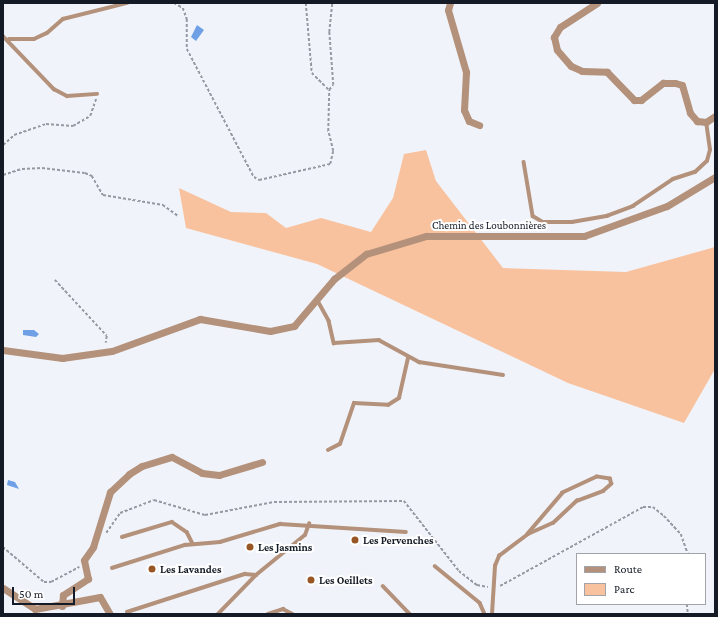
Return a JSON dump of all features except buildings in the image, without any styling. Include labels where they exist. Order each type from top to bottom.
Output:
[{"type":"street","points":[[450,3],[448,10],[466,72],[464,110],[469,121],[479,125]]},
{"type":"street","points":[[597,3],[560,27],[554,37],[557,50],[571,66],[582,71],[607,72],[634,100],[641,100],[663,83],[682,85],[690,112],[697,121],[706,122],[715,116]]},
{"type":"street","name":"Chemin des Loubonnières","points":[[3,350],[62,358],[103,352],[126,347],[200,319],[270,331],[294,326],[334,279],[366,254],[426,236],[584,236],[667,206],[715,177]]},
{"type":"street","points":[[62,606],[63,595],[88,579],[84,560],[93,547],[110,492],[123,478],[142,466],[172,457],[202,474],[219,476],[262,462]]},
{"type":"street","points":[[3,588],[35,609],[62,606],[100,597],[110,614]]},
{"type":"lane","points":[[8,39],[34,39],[47,33],[63,19],[127,3]]},
{"type":"lane","points":[[3,36],[8,39],[54,88],[67,96],[97,94]]},
{"type":"lane","points":[[524,162],[533,216],[543,222],[572,222],[607,216],[633,206],[673,179],[695,172],[707,161],[710,150],[706,122]]},
{"type":"lane","points":[[316,299],[329,321],[334,343],[379,340],[408,358],[503,375]]},
{"type":"lane","points":[[328,450],[340,444],[354,403],[388,405],[399,398],[408,358]]},
{"type":"lane","points":[[492,614],[495,566],[499,556],[528,534],[553,522],[577,501],[604,491],[611,484],[610,479],[597,477],[563,494],[528,534]]},
{"type":"lane","points":[[122,537],[172,522],[187,532],[193,544]]},
{"type":"lane","points":[[112,568],[193,544],[220,542],[280,524],[309,524],[406,532]]},
{"type":"lane","points":[[218,614],[256,575],[305,535],[309,524]]},
{"type":"lane","points":[[435,566],[480,603],[485,614]]},
{"type":"lane","points":[[127,612],[245,574],[256,575]]},
{"type":"lane","points":[[383,586],[410,614]]},
{"type":"lane","points":[[268,614],[283,610],[293,614]]},
{"type":"path","points":[[174,3],[183,8],[187,19],[187,49],[254,178],[259,180],[330,164],[333,151],[328,131],[329,90],[333,85],[332,3]]},
{"type":"path","points":[[306,3],[312,73],[329,90]]},
{"type":"path","points":[[3,145],[14,135],[46,124],[73,126],[90,116],[97,94]]},
{"type":"path","points":[[3,175],[22,169],[42,168],[85,173],[92,176],[104,195],[163,205],[178,216]]},
{"type":"path","points":[[55,280],[107,336],[103,352]]},
{"type":"green space","points":[[426,150],[436,181],[503,268],[626,272],[715,247],[715,369],[684,423],[568,383],[317,264],[186,228],[179,188],[231,212],[266,213],[286,228],[321,218],[371,232],[393,198],[404,154]]},
{"type":"water","points":[[197,25],[204,30],[196,41],[191,37]]},
{"type":"water","points":[[23,330],[34,330],[39,334],[36,337],[23,335]]},
{"type":"water","points":[[8,480],[15,482],[19,489],[7,485]]},
{"type":"place","name":"Les Pervenches","points":[[355,540]]},
{"type":"place","name":"Les Jasmins","points":[[250,547]]},
{"type":"place","name":"Les Lavandes","points":[[152,569]]},
{"type":"place","name":"Les Oeillets","points":[[311,580]]}]
